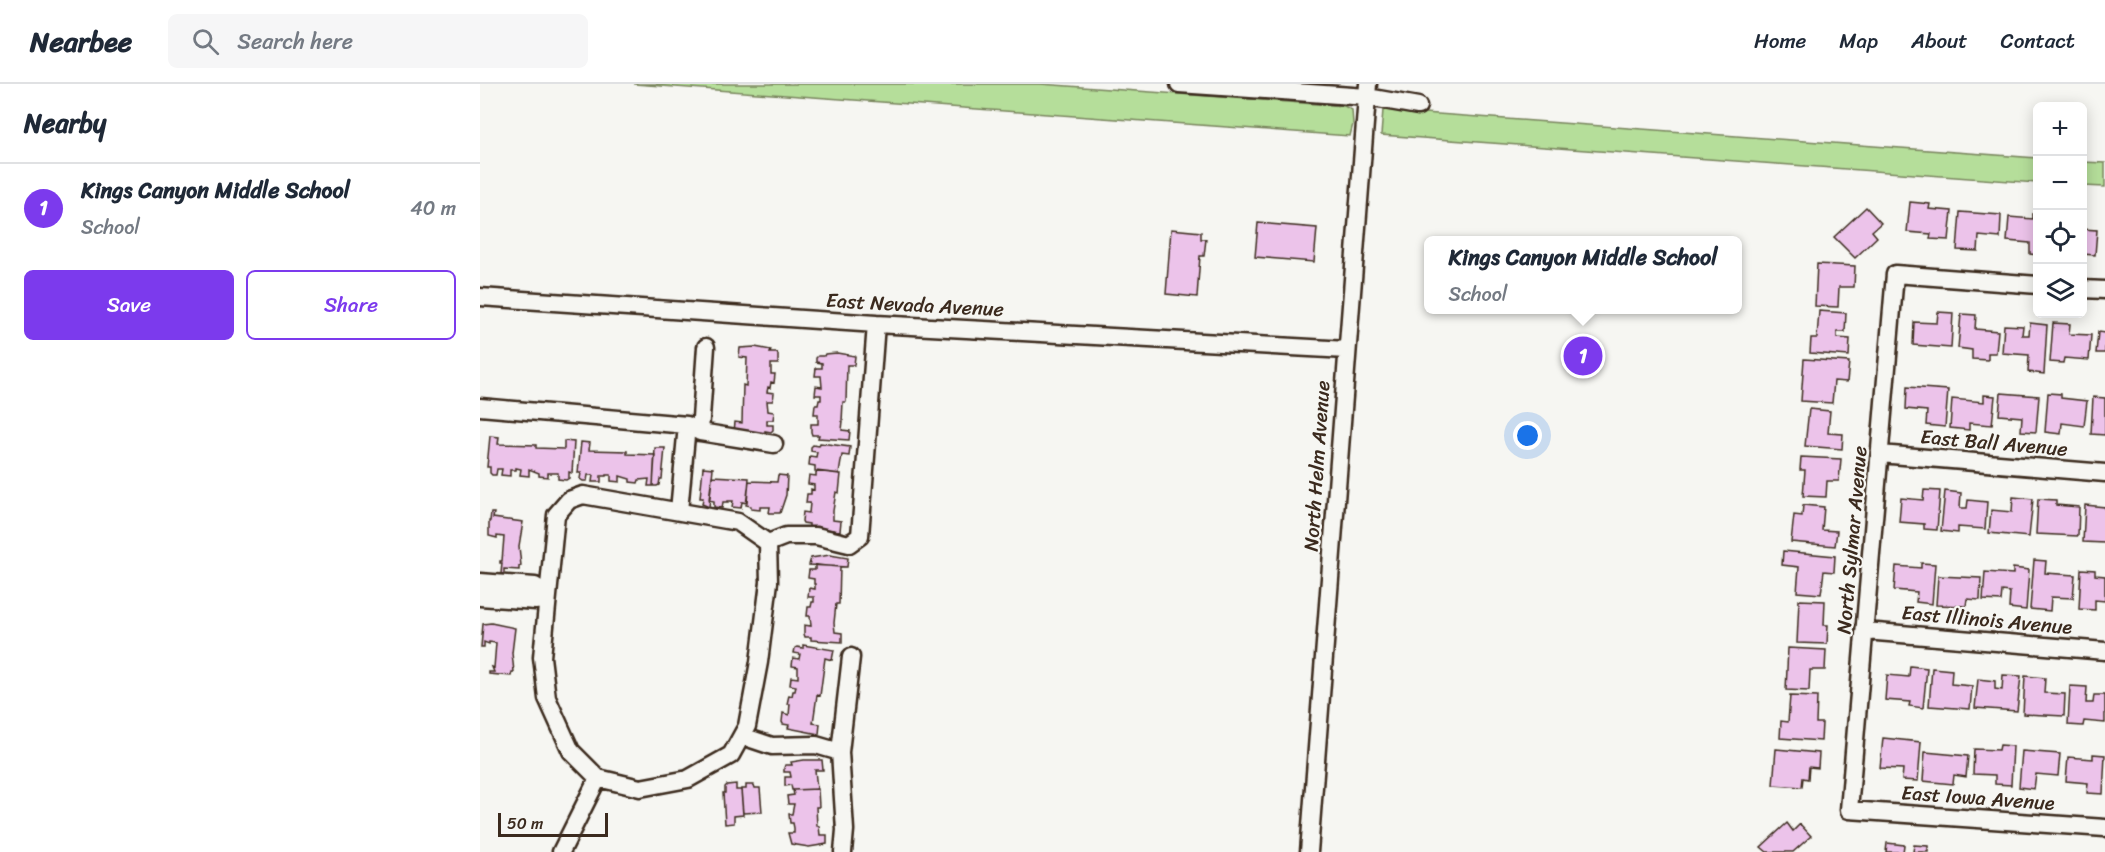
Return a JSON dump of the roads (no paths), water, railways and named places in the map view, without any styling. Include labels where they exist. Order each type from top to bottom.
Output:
[{"type":"street","points":[[1179,84],[1367,90],[1418,106]]},
{"type":"street","name":"North Helm Avenue","points":[[1310,852],[1367,90]]},
{"type":"street","name":"North Sylmar Avenue","points":[[1849,810],[1895,274],[2033,285]]},
{"type":"street","points":[[2087,289],[2105,290]]},
{"type":"street","name":"East Nevada Avenue","points":[[480,297],[876,324],[1347,350]]},
{"type":"street","points":[[768,543],[786,536],[816,536],[849,544],[860,536],[876,324]]},
{"type":"street","points":[[679,511],[706,347]]},
{"type":"street","points":[[480,407],[694,429],[774,444]]},
{"type":"street","name":"East Ball Avenue","points":[[1880,454],[2105,473]]},
{"type":"street","points":[[583,495],[738,522],[768,543],[769,582],[759,662],[747,726],[731,755],[688,779],[640,788],[598,778],[571,752],[547,698],[542,657],[556,515],[569,500],[583,495]]},
{"type":"street","points":[[480,582],[535,586],[545,593],[536,601],[480,597]]},
{"type":"street","name":"East Illinois Avenue","points":[[1865,631],[2105,651]]},
{"type":"street","points":[[843,852],[845,830],[840,752],[851,657]]},
{"type":"street","points":[[741,736],[772,746],[816,745],[840,752]]},
{"type":"street","points":[[561,852],[598,778]]},
{"type":"street","name":"East Iowa Avenue","points":[[1849,810],[2105,828]]},
{"type":"place","name":"Kings Canyon Middle School","points":[[1583,356]]}]
